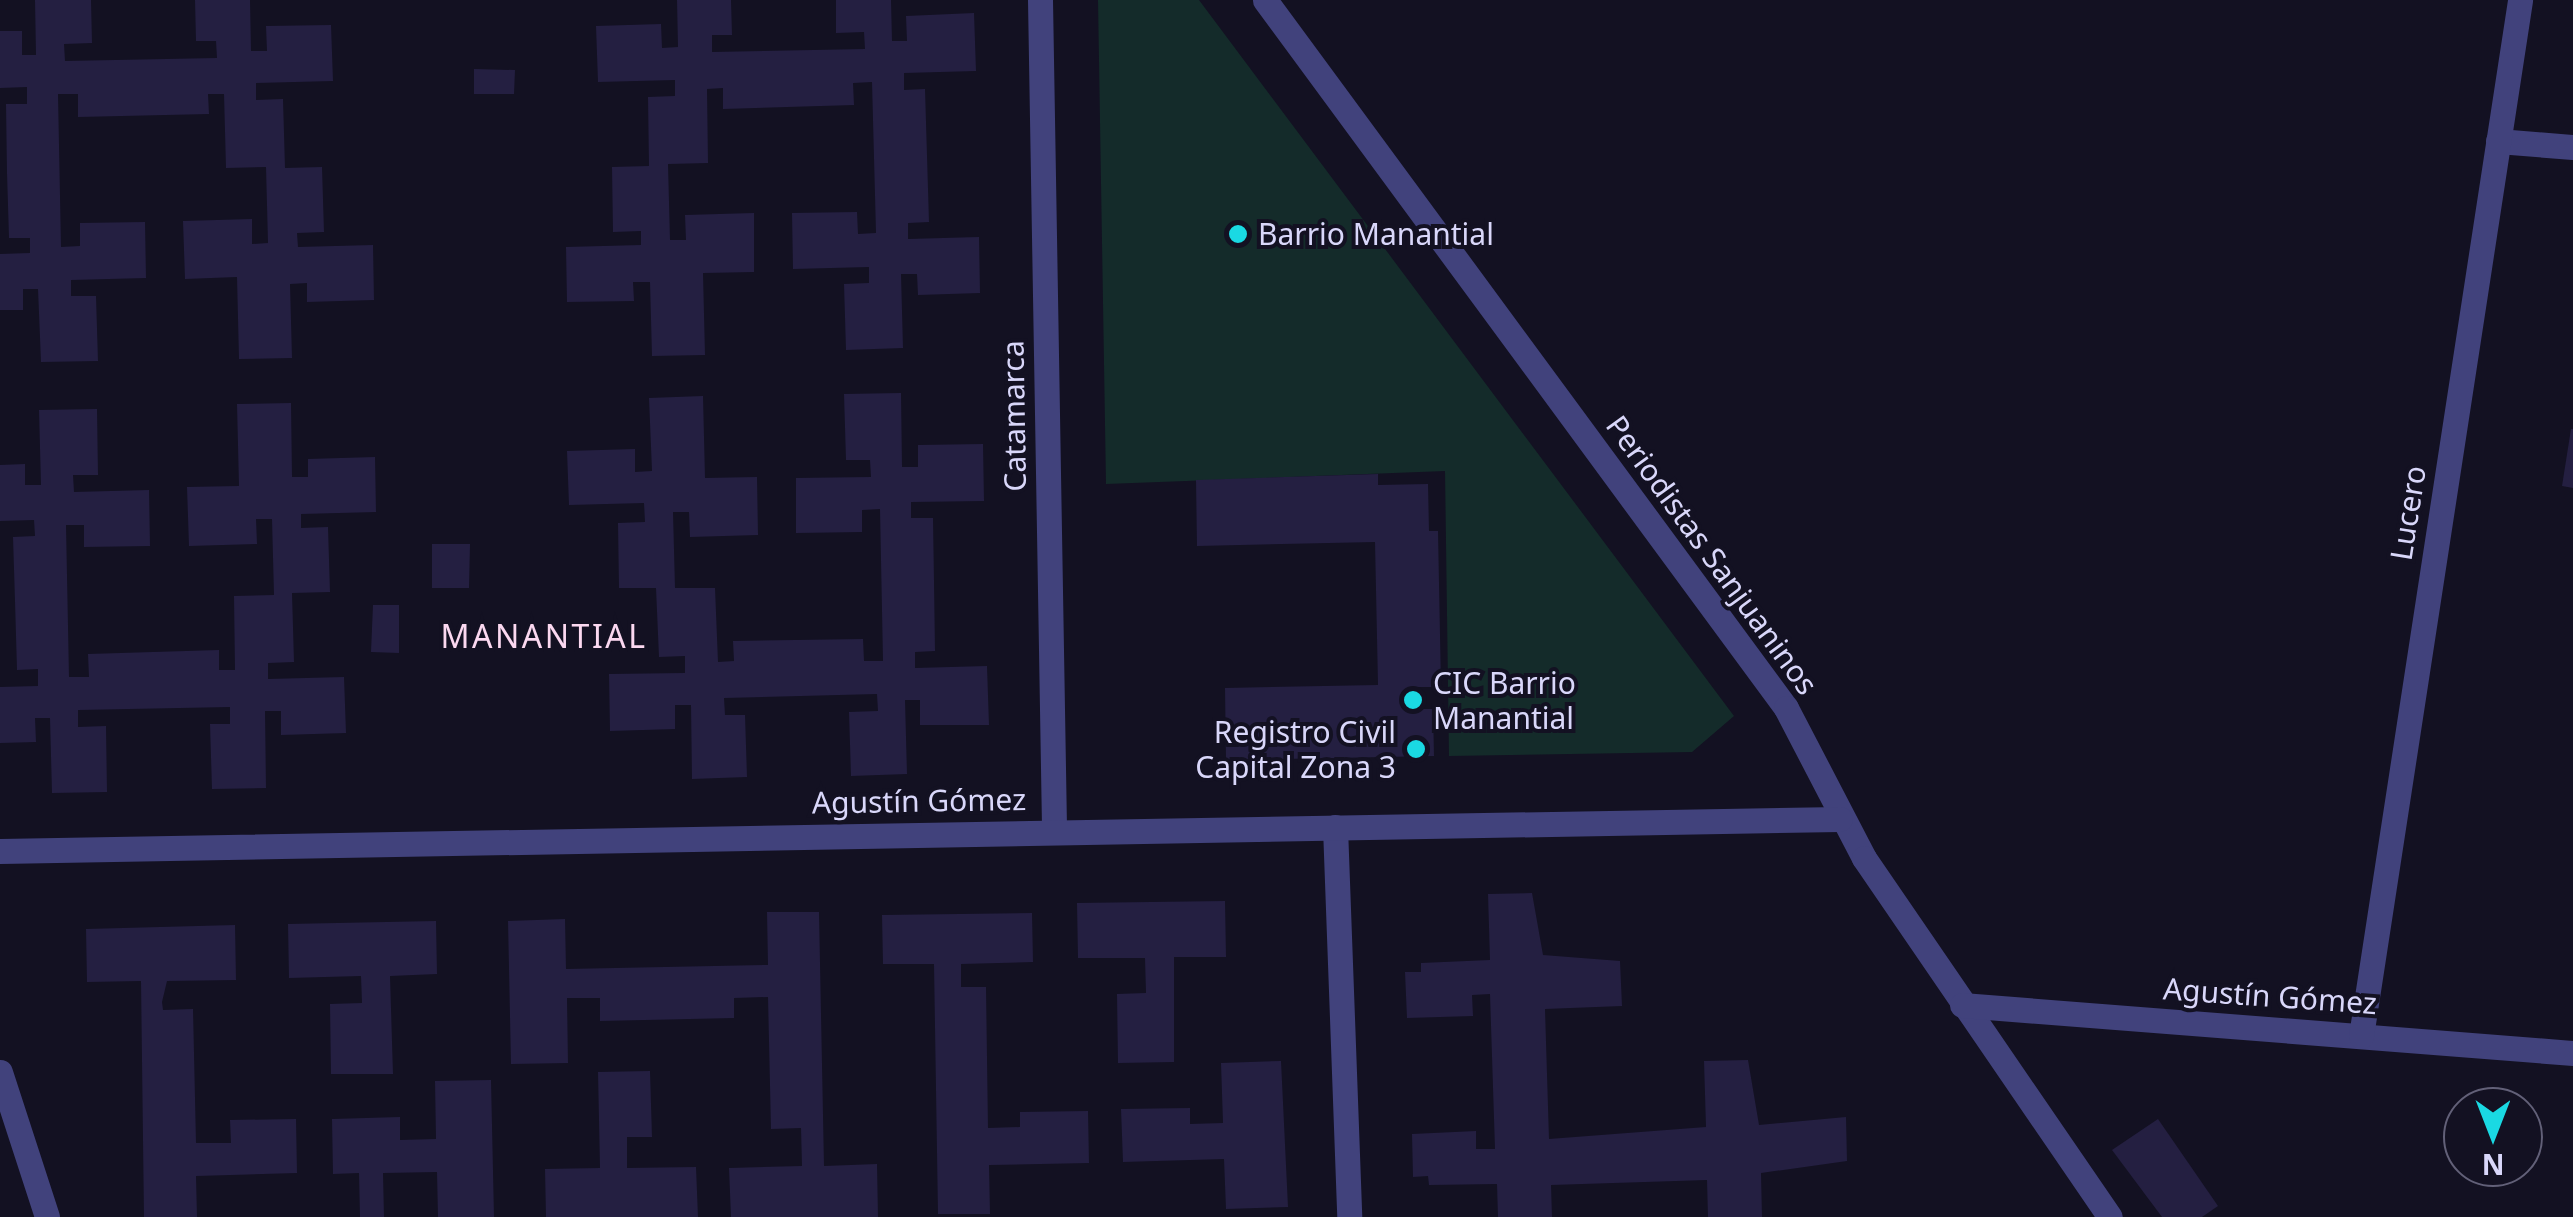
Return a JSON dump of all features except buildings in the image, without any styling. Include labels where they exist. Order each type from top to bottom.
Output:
[{"type":"street","name":"Catamarca","points":[[1040,0],[1054,831]]},
{"type":"street","name":"Periodistas Sanjuaninos","points":[[1265,0],[1786,708],[1840,818],[1962,1005],[2110,1217]]},
{"type":"street","name":"Lucero","points":[[2361,1036],[2520,0]]},
{"type":"street","points":[[2498,141],[2573,147]]},
{"type":"street","name":"Agustín Gómez","points":[[0,850],[1840,818]]},
{"type":"street","points":[[1335,826],[1350,1217]]},
{"type":"street","name":"Agustín Gómez","points":[[1962,1005],[2573,1052]]},
{"type":"street","points":[[0,1072],[47,1217]]},
{"type":"green space","name":"Barrio Manantial","points":[[1098,0],[1199,0],[1734,716],[1692,752],[1449,756],[1445,471],[1106,484]]},
{"type":"place","name":"Barrio Manantial","points":[[1238,234]]},
{"type":"place","name":"CIC Barrio Manantial","points":[[1413,700]]},
{"type":"place","name":"Registro Civil Capital Zona 3","points":[[1416,749]]},
{"type":"district","name":"MANANTIAL","points":[[544,636]]}]
